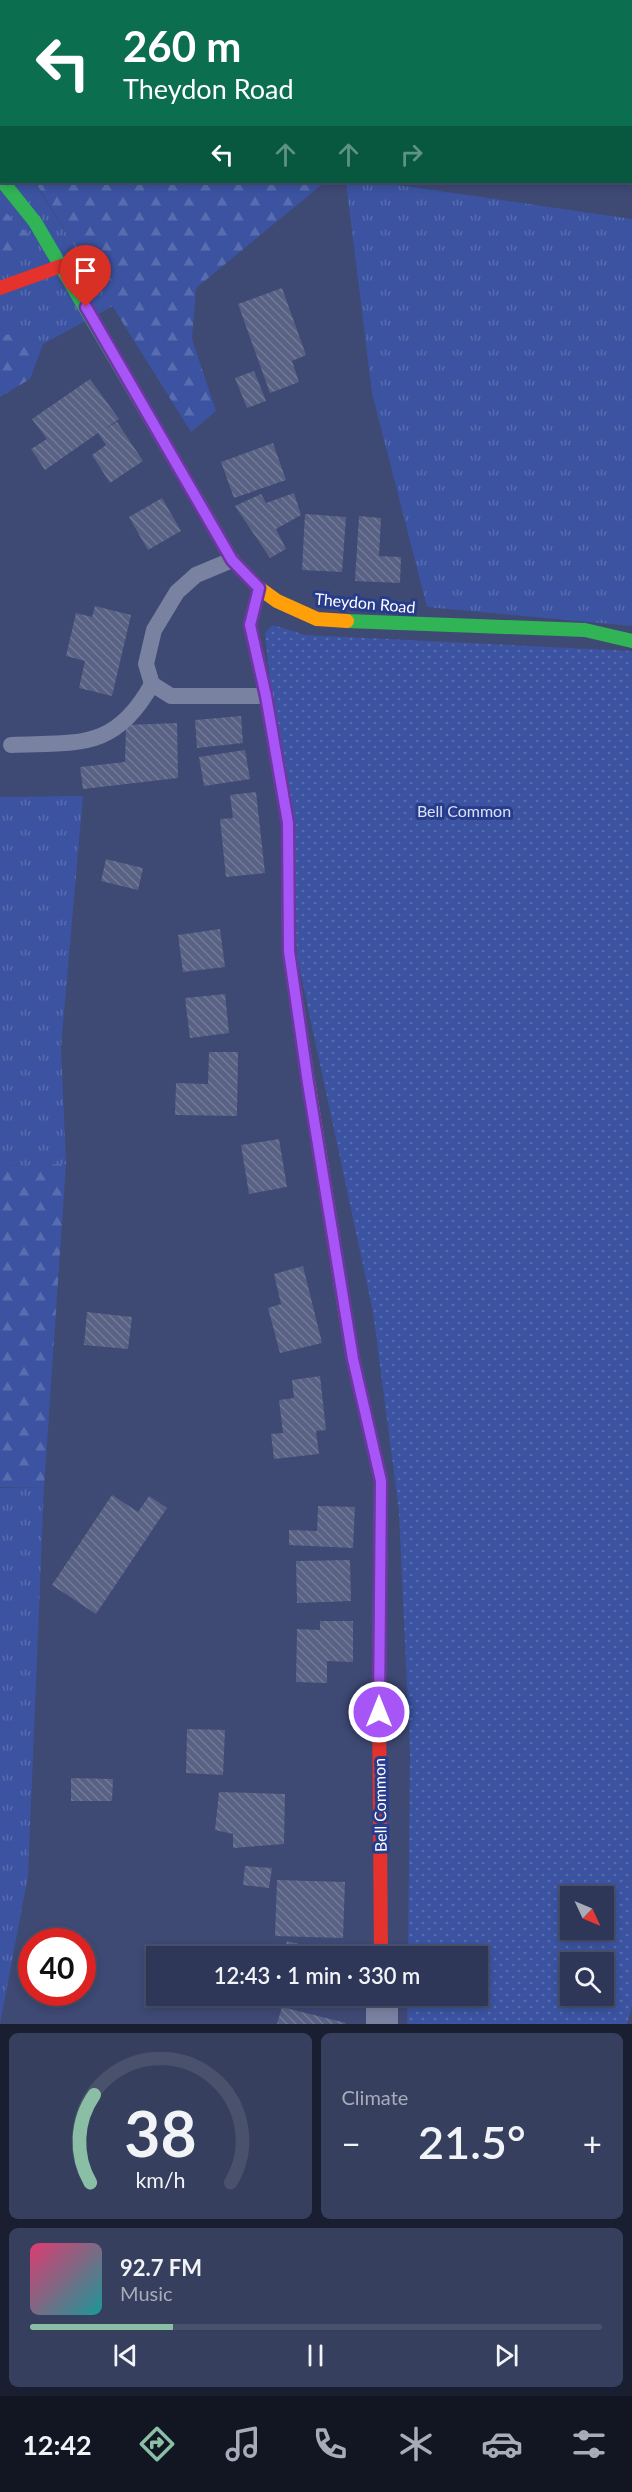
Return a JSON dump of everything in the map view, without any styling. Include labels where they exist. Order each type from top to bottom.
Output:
[{"type":"street","name":"Theydon Road","points":[[3,183],[35,222],[232,560],[259,588],[277,601],[317,618],[421,625],[585,630],[632,640]]},
{"type":"street","points":[[0,288],[61,266]]},
{"type":"street","name":"Bell Common","points":[[259,588],[250,625],[266,696],[288,823],[289,951],[306,1072],[353,1359],[381,1481],[379,1722],[381,1946]]},
{"type":"street","points":[[382,2006],[382,2024]]},
{"type":"lane","points":[[232,560],[196,575],[177,592],[154,630],[146,664],[152,684],[171,696],[266,696]]},
{"type":"lane","points":[[11,745],[86,741],[103,736],[141,704],[152,684]]},
{"type":"green space","points":[[0,183],[35,183],[113,306],[43,344],[12,334],[0,336]]},
{"type":"green space","points":[[36,183],[324,183],[196,288],[192,339],[216,411],[191,432]]},
{"type":"green space","points":[[346,183],[384,183],[632,219],[632,626],[427,607],[372,393]]},
{"type":"green space","points":[[0,207],[31,237],[18,263],[0,269]]},
{"type":"green space","points":[[12,334],[43,344],[30,379],[0,397],[0,336]]},
{"type":"green space","name":"Bell Common","points":[[273,625],[305,635],[632,651],[632,2006],[627,2024],[407,2024],[408,2006],[488,2006],[488,1946],[408,1946],[410,1753],[399,1511],[373,1312],[298,961],[265,633]]},
{"type":"green space","points":[[83,796],[61,1047],[66,1164],[0,1166],[0,797]]},
{"type":"green space","points":[[66,1164],[44,1487],[0,1487],[0,1166]]},
{"type":"green space","points":[[44,1487],[28,1876],[0,2024],[0,1488]]},
{"type":"building","points":[[282,288],[306,355],[292,361],[299,382],[270,393],[238,304]]},
{"type":"building","points":[[254,371],[266,401],[247,408],[235,378]]},
{"type":"building","points":[[90,379],[119,419],[105,429],[117,422],[143,461],[110,483],[92,455],[106,445],[98,433],[45,470],[31,449],[47,439],[32,419]]},
{"type":"building","points":[[273,443],[286,480],[234,498],[221,462]]},
{"type":"building","points":[[294,493],[301,515],[276,529],[286,549],[270,558],[235,506],[261,494],[266,503]]},
{"type":"building","points":[[162,498],[181,531],[148,550],[129,517]]},
{"type":"building","points":[[305,514],[346,517],[342,572],[302,570]]},
{"type":"building","points":[[359,516],[381,518],[379,556],[401,557],[400,583],[355,581]]},
{"type":"building","points":[[95,606],[131,615],[112,696],[79,688],[85,661],[66,656],[76,613],[92,617]]},
{"type":"building","points":[[241,716],[243,743],[197,748],[195,720]]},
{"type":"building","points":[[177,723],[178,778],[83,789],[80,767],[125,762],[126,725]]},
{"type":"building","points":[[245,750],[250,779],[204,786],[199,757]]},
{"type":"building","points":[[256,792],[265,873],[226,877],[220,819],[233,818],[230,795]]},
{"type":"building","points":[[106,859],[143,868],[138,890],[101,881]]},
{"type":"building","points":[[220,929],[225,967],[183,972],[178,935]]},
{"type":"building","points":[[225,994],[229,1033],[190,1038],[185,998]]},
{"type":"building","points":[[209,1052],[238,1052],[237,1116],[175,1115],[176,1083],[208,1084]]},
{"type":"building","points":[[279,1139],[287,1187],[249,1194],[241,1145]]},
{"type":"building","points":[[303,1266],[322,1343],[280,1353],[268,1308],[281,1304],[274,1274]]},
{"type":"building","points":[[87,1312],[132,1317],[128,1349],[84,1345]]},
{"type":"building","points":[[320,1376],[326,1430],[316,1431],[319,1454],[274,1459],[271,1434],[283,1433],[279,1400],[294,1398],[292,1380]]},
{"type":"building","points":[[112,1495],[138,1512],[149,1496],[167,1508],[96,1614],[52,1585]]},
{"type":"building","points":[[318,1506],[355,1507],[353,1548],[289,1545],[289,1530],[317,1531]]},
{"type":"building","points":[[350,1560],[351,1601],[297,1603],[296,1561]]},
{"type":"building","points":[[320,1621],[353,1621],[353,1662],[327,1661],[327,1683],[296,1682],[297,1629],[320,1630]]},
{"type":"building","points":[[187,1729],[225,1730],[223,1775],[186,1773]]},
{"type":"building","points":[[71,1778],[113,1779],[112,1801],[71,1801]]},
{"type":"building","points":[[219,1792],[285,1794],[284,1844],[233,1848],[233,1834],[215,1830]]},
{"type":"building","points":[[245,1866],[272,1868],[269,1888],[243,1885]]},
{"type":"building","points":[[277,1880],[345,1882],[343,1938],[275,1936]]},
{"type":"building","points":[[287,1941],[306,1946],[286,1946]]},
{"type":"building","points":[[282,2007],[346,2023],[277,2024]]},
{"type":"traffic: fast","points":[[4,183],[35,222],[201,506]]},
{"type":"traffic: fast","points":[[259,588],[250,625],[266,696],[288,823],[289,951],[308,1081]]},
{"type":"traffic: fast","points":[[347,621],[585,630],[632,641]]},
{"type":"traffic: fast","points":[[346,1317],[353,1359],[381,1481],[379,1699]]},
{"type":"traffic: slow","points":[[201,506],[232,560],[259,588],[277,601],[317,619],[347,621]]},
{"type":"traffic: slow","points":[[308,1081],[346,1317]]},
{"type":"traffic: jam","points":[[0,288],[61,266]]},
{"type":"traffic: jam","points":[[379,1699],[381,1946]]},
{"type":"route","points":[[86,307],[232,560],[259,588],[250,625],[266,696],[288,823],[289,951],[353,1359],[381,1481],[379,1712]]}]
